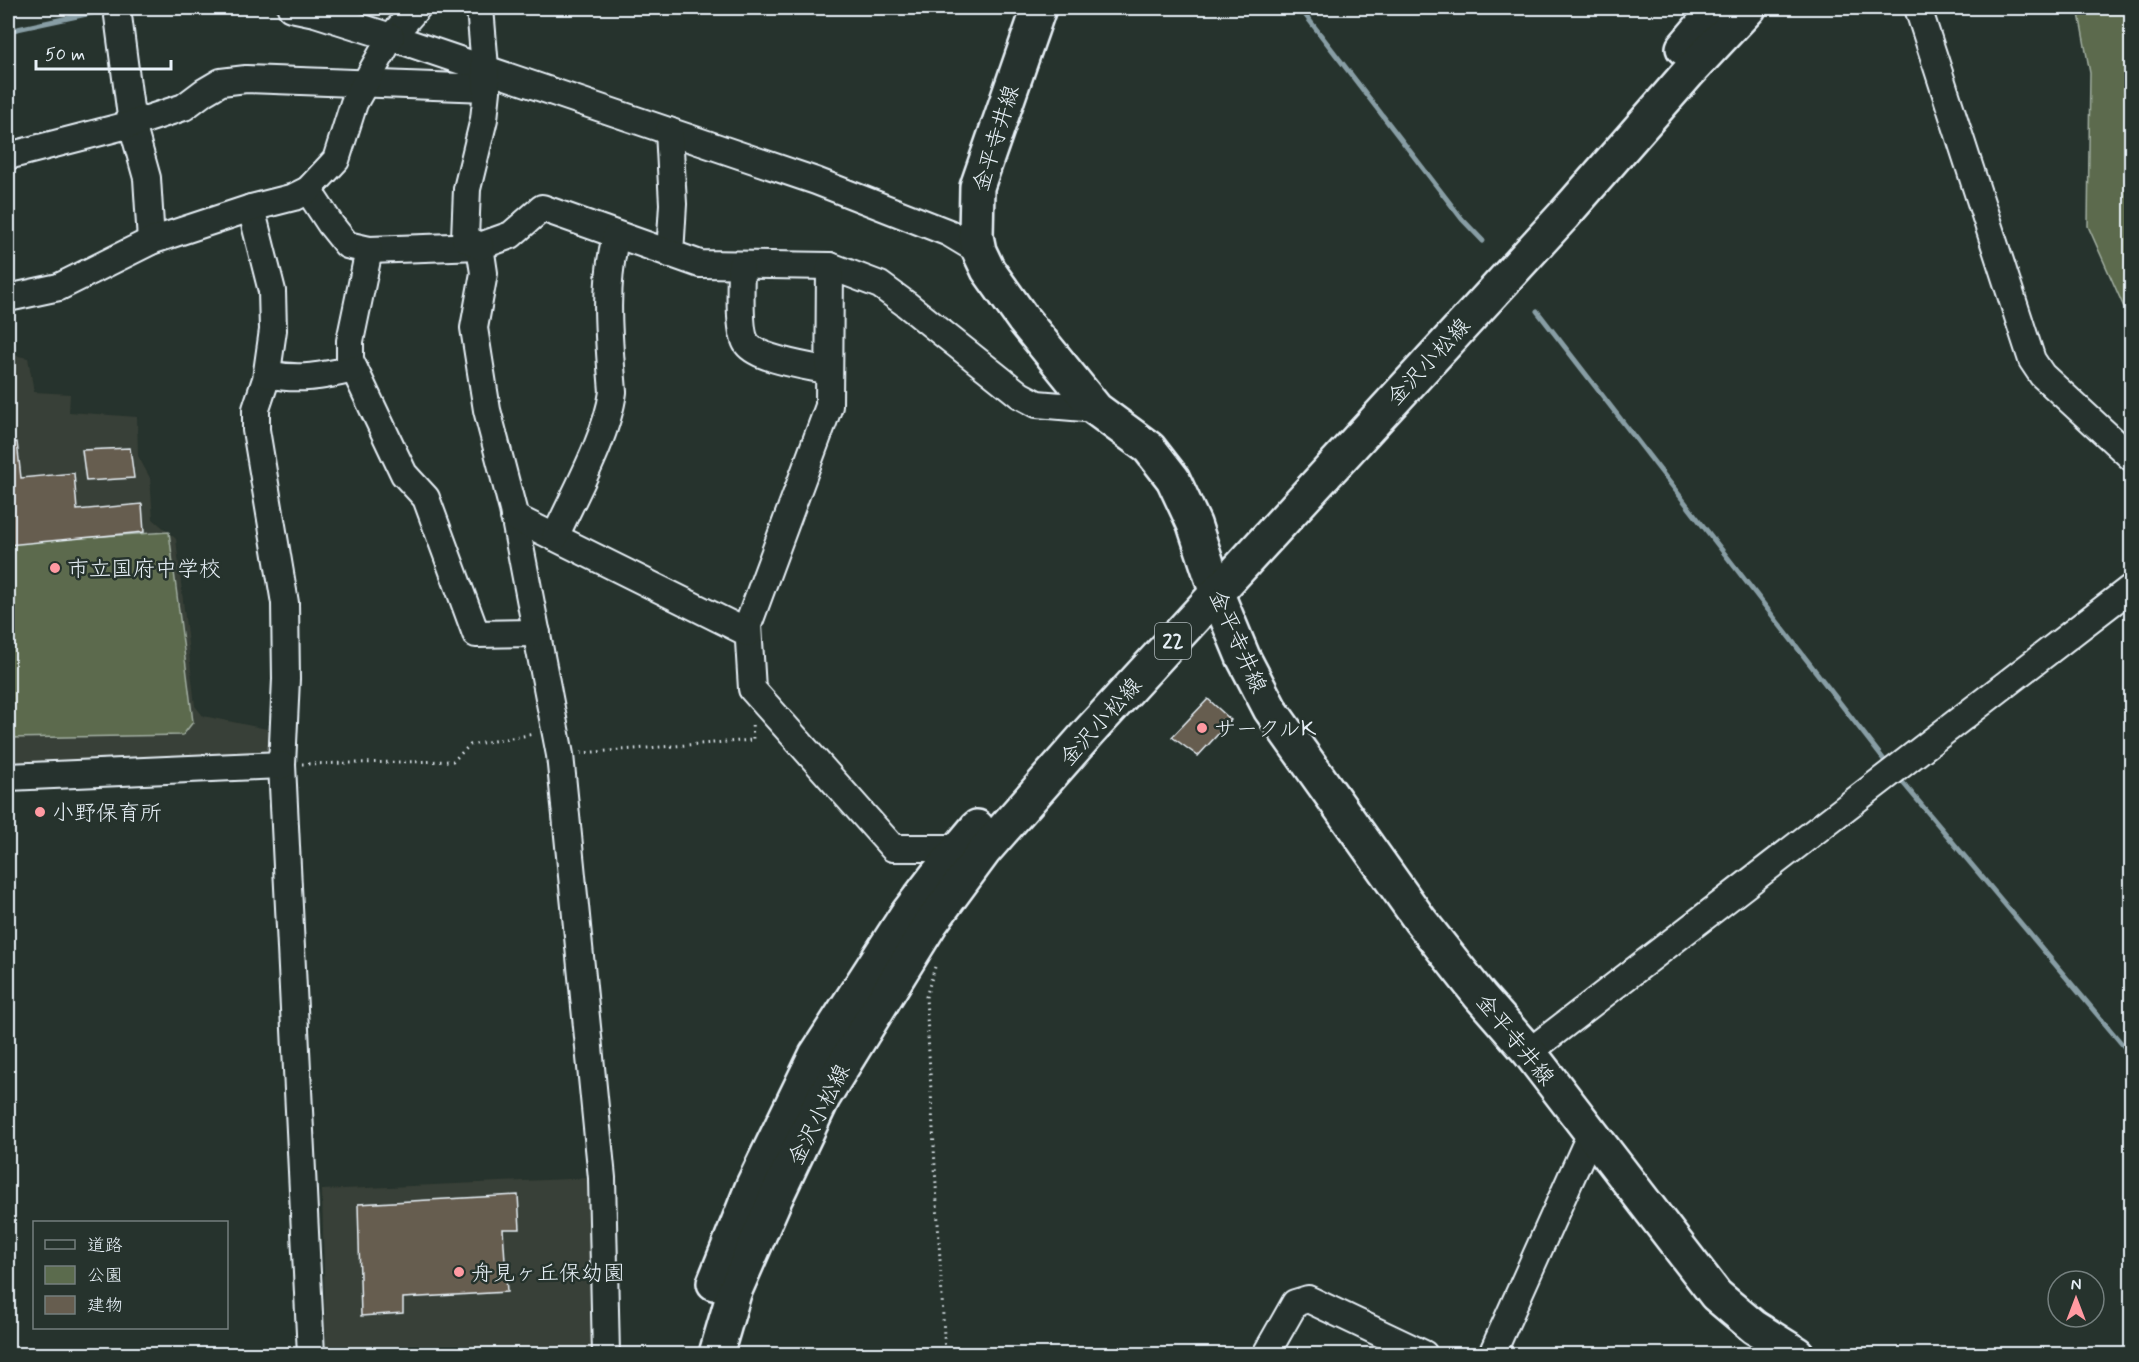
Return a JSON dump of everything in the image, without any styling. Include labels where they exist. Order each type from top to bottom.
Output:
[{"type":"main road","name":"金平寺井線","points":[[1039,8],[977,187],[975,223],[979,251],[988,270],[1023,319],[1096,408],[1149,448],[1173,479],[1194,524],[1213,583],[1243,657],[1270,709],[1420,920],[1480,996],[1529,1052],[1716,1296],[1754,1327],[1797,1354]]},
{"type":"main road","name":"金沢小松線","points":[[716,1354],[734,1293],[823,1098],[931,923],[985,850],[1089,732],[1403,357],[1548,201],[1717,8]]},
{"type":"main road","name":"金沢小松線","points":[[694,1354],[713,1286],[753,1185],[816,1055],[907,914],[936,876],[1017,778],[1213,583],[1245,560],[1564,215],[1689,72],[1749,8]]},
{"type":"street","points":[[291,8],[315,13],[392,37],[486,78],[669,131],[816,181],[949,233],[979,251]]},
{"type":"street","points":[[8,298],[59,287],[152,241],[251,208],[294,197],[308,190],[336,160],[354,103],[392,37],[417,8]]},
{"type":"street","points":[[480,8],[486,78],[484,119],[467,189],[465,238],[480,246]]},
{"type":"street","points":[[1918,8],[2032,360],[2043,375],[2132,458]]},
{"type":"street","points":[[117,11],[132,124],[147,178],[152,241]]},
{"type":"street","points":[[8,156],[132,124],[184,107],[221,82],[246,79],[365,84],[486,78]]},
{"type":"street","points":[[669,131],[673,204],[670,254]]},
{"type":"street","points":[[308,190],[347,245],[369,250],[480,246],[510,235],[542,208],[700,264],[830,266],[880,285],[1020,395],[1037,404],[1096,408]]},
{"type":"street","points":[[251,208],[272,291],[273,330],[267,374],[256,409],[256,430],[285,603],[286,679],[282,765],[311,1354]]},
{"type":"street","points":[[555,537],[610,409],[613,392],[608,286],[610,259],[616,236]]},
{"type":"street","points":[[480,246],[484,273],[474,328],[487,410],[514,517],[558,743],[602,1179],[606,1354]]},
{"type":"street","points":[[369,250],[350,341],[350,360],[404,474],[426,498],[476,634],[537,633]]},
{"type":"street","points":[[741,266],[741,312],[746,343],[757,353],[829,371]]},
{"type":"street","points":[[830,266],[829,406],[748,625],[752,689],[893,848],[960,848]]},
{"type":"street","points":[[267,374],[316,378],[354,369]]},
{"type":"street","points":[[514,517],[748,633]]},
{"type":"street","points":[[1529,1052],[2132,587]]},
{"type":"street","points":[[8,777],[282,765]]},
{"type":"street","points":[[1492,1354],[1591,1133]]},
{"type":"street","points":[[1266,1354],[1295,1303],[1308,1299],[1424,1354]]},
{"type":"path","points":[[282,765],[453,761],[470,745],[753,740],[752,689]]},
{"type":"path","points":[[936,964],[926,997],[945,1354]]},
{"type":"shaded area","points":[[8,354],[28,358],[34,392],[70,394],[69,412],[137,417],[138,456],[150,478],[153,519],[176,539],[195,706],[203,716],[277,731],[276,760],[8,774]]},
{"type":"shaded area","name":"舟見ヶ丘保幼園","points":[[591,1178],[598,1354],[326,1354],[322,1190]]},
{"type":"green space","points":[[2078,8],[2131,8],[2131,323],[2088,226],[2090,73]]},
{"type":"green space","points":[[169,532],[193,722],[183,735],[8,738],[8,542]]},
{"type":"building","points":[[17,442],[21,478],[74,473],[77,510],[142,504],[144,532],[8,545],[8,443]]},
{"type":"building","points":[[130,448],[134,478],[86,481],[82,450]]},
{"type":"building","name":"サークルK","points":[[1208,699],[1231,720],[1198,756],[1172,737]]},
{"type":"building","points":[[518,1195],[520,1229],[503,1229],[507,1292],[403,1298],[403,1313],[361,1316],[358,1204]]},
{"type":"waterway","points":[[1300,8],[1462,219],[1483,241]]},
{"type":"waterway","points":[[8,31],[110,9]]},
{"type":"waterway","points":[[1537,311],[1888,765]]},
{"type":"waterway","points":[[1899,778],[2132,1056]]},
{"type":"place","name":"市立国府中学校","points":[[55,568]]},
{"type":"place","name":"サークルK","points":[[1202,728]]},
{"type":"place","name":"小野保育所","points":[[40,812]]},
{"type":"place","name":"舟見ヶ丘保幼園","points":[[459,1272]]}]
